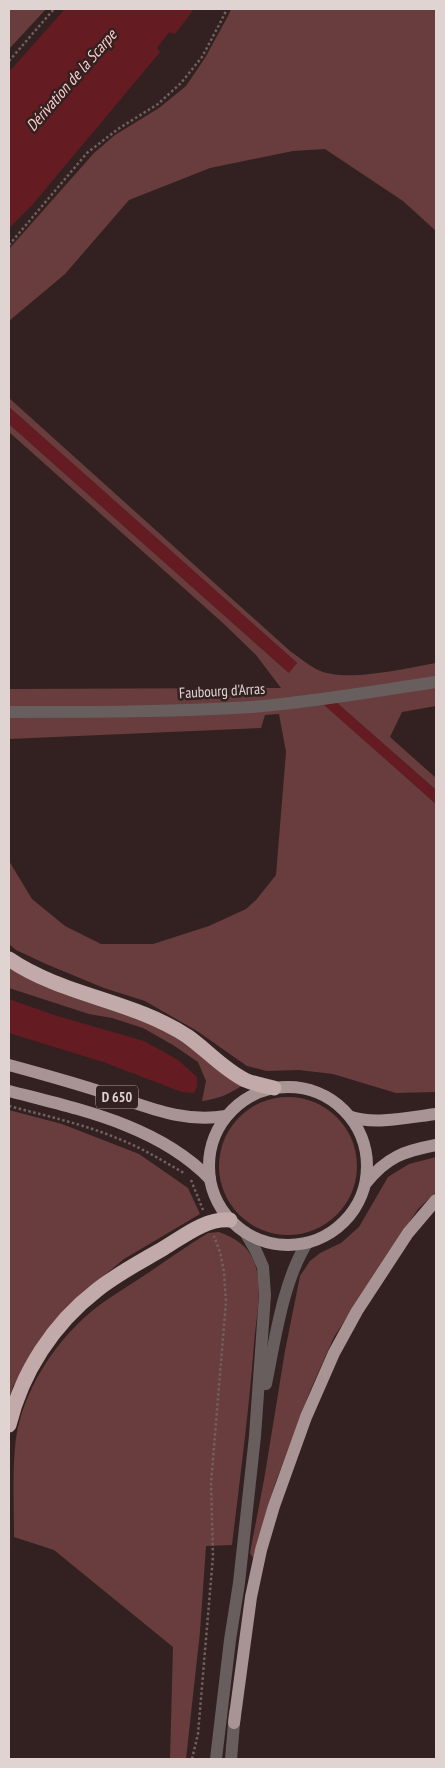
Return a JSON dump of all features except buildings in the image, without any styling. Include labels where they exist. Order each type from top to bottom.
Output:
[{"type":"highway","points":[[9,959],[25,970],[59,985],[154,1019],[186,1036],[238,1076],[259,1085],[274,1088]]},
{"type":"highway","points":[[9,1425],[18,1394],[28,1372],[46,1343],[69,1316],[88,1298],[109,1282],[209,1222],[222,1219],[230,1220]]},
{"type":"main road","name":"D 650","points":[[9,1065],[84,1086],[169,1114],[199,1119],[226,1116]]},
{"type":"main road","points":[[293,1087],[312,1090],[337,1104],[351,1117],[364,1144],[367,1163],[366,1183],[359,1201],[348,1218],[334,1231],[307,1243],[289,1245],[270,1243],[245,1232],[230,1220],[215,1196],[210,1178],[209,1160],[212,1141],[226,1116],[248,1098],[274,1088],[293,1087]]},
{"type":"main road","name":"D 650","points":[[9,1091],[96,1115],[132,1128],[187,1158],[210,1178]]},
{"type":"main road","points":[[351,1117],[363,1120],[381,1120],[436,1114]]},
{"type":"main road","points":[[366,1183],[378,1169],[397,1155],[436,1145]]},
{"type":"main road","points":[[234,1723],[250,1604],[259,1558],[274,1506],[306,1417],[331,1359],[357,1312],[403,1239],[436,1200]]},
{"type":"street","name":"Faubourg d'Arras","points":[[9,712],[142,712],[284,704],[436,682]]},
{"type":"street","points":[[216,1759],[230,1640],[239,1583],[255,1436],[265,1284],[260,1258],[245,1232]]},
{"type":"street","points":[[255,1436],[281,1314],[297,1261],[307,1243]]},
{"type":"street","points":[[231,1759],[239,1583]]},
{"type":"path","points":[[9,61],[54,9]]},
{"type":"path","points":[[9,245],[88,153],[118,129],[158,104],[181,83],[202,57],[220,26],[227,9]]},
{"type":"path","points":[[9,1106],[98,1131],[132,1145],[183,1173],[192,1181],[220,1252],[225,1281],[226,1302],[211,1483],[213,1556],[198,1734],[192,1759]]},
{"type":"shaded area","points":[[9,9],[46,9],[9,49]]},
{"type":"shaded area","points":[[231,9],[436,9],[436,231],[403,201],[325,149],[293,151],[210,168],[129,200],[65,274],[9,321],[9,249],[94,153],[115,135],[159,108],[186,86],[205,58]]},
{"type":"shaded area","points":[[9,398],[290,651],[316,669],[342,675],[358,675],[375,674],[436,663],[436,706],[402,712],[390,737],[436,778],[436,790],[337,703],[325,705],[436,804],[436,1092],[396,1093],[333,1074],[299,1070],[267,1071],[247,1066],[197,1031],[145,1001],[104,988],[46,964],[16,950],[9,944],[9,861],[32,899],[65,926],[101,944],[153,944],[209,926],[246,909],[256,900],[276,875],[286,752],[279,714],[265,715],[261,728],[9,739],[9,689],[281,688],[256,655],[224,624],[9,432],[9,424],[288,672],[297,663],[9,407]]},
{"type":"shaded area","points":[[9,967],[58,991],[156,1027],[194,1050],[241,1086],[222,1096],[202,1101],[206,1081],[198,1062],[143,1028],[112,1018],[89,1014],[9,988]]},
{"type":"shaded area","points":[[288,1097],[314,1102],[337,1117],[352,1140],[357,1166],[352,1192],[337,1215],[314,1230],[288,1235],[262,1230],[239,1215],[224,1192],[219,1166],[224,1140],[239,1117],[262,1102]]},
{"type":"shaded area","points":[[9,1110],[62,1124],[139,1154],[188,1188],[200,1214],[124,1259],[71,1303],[48,1330],[13,1386],[9,1399]]},
{"type":"shaded area","points":[[436,1157],[436,1192],[418,1209],[334,1337],[310,1391],[275,1484],[253,1558],[250,1553],[300,1276],[310,1261],[320,1253],[341,1243],[359,1227],[388,1177],[409,1164]]},
{"type":"shaded area","points":[[219,1232],[241,1243],[249,1252],[255,1264],[257,1274],[258,1304],[232,1545],[206,1546],[200,1632],[186,1759],[170,1759],[173,1647],[54,1550],[14,1537],[16,1438],[25,1404],[32,1387],[51,1356],[73,1329],[101,1304],[186,1247],[208,1233]]},
{"type":"water","name":"Dérivation de la Scarpe","points":[[65,9],[194,9],[175,34],[169,32],[157,48],[160,52],[33,204],[9,228],[9,72]]},
{"type":"water","points":[[9,407],[297,663],[289,673],[9,424]]},
{"type":"water","points":[[337,703],[436,790],[436,804],[324,705]]},
{"type":"water","points":[[9,999],[54,1015],[144,1041],[178,1060],[197,1077],[197,1086],[194,1093],[182,1092],[103,1062],[9,1033]]}]
